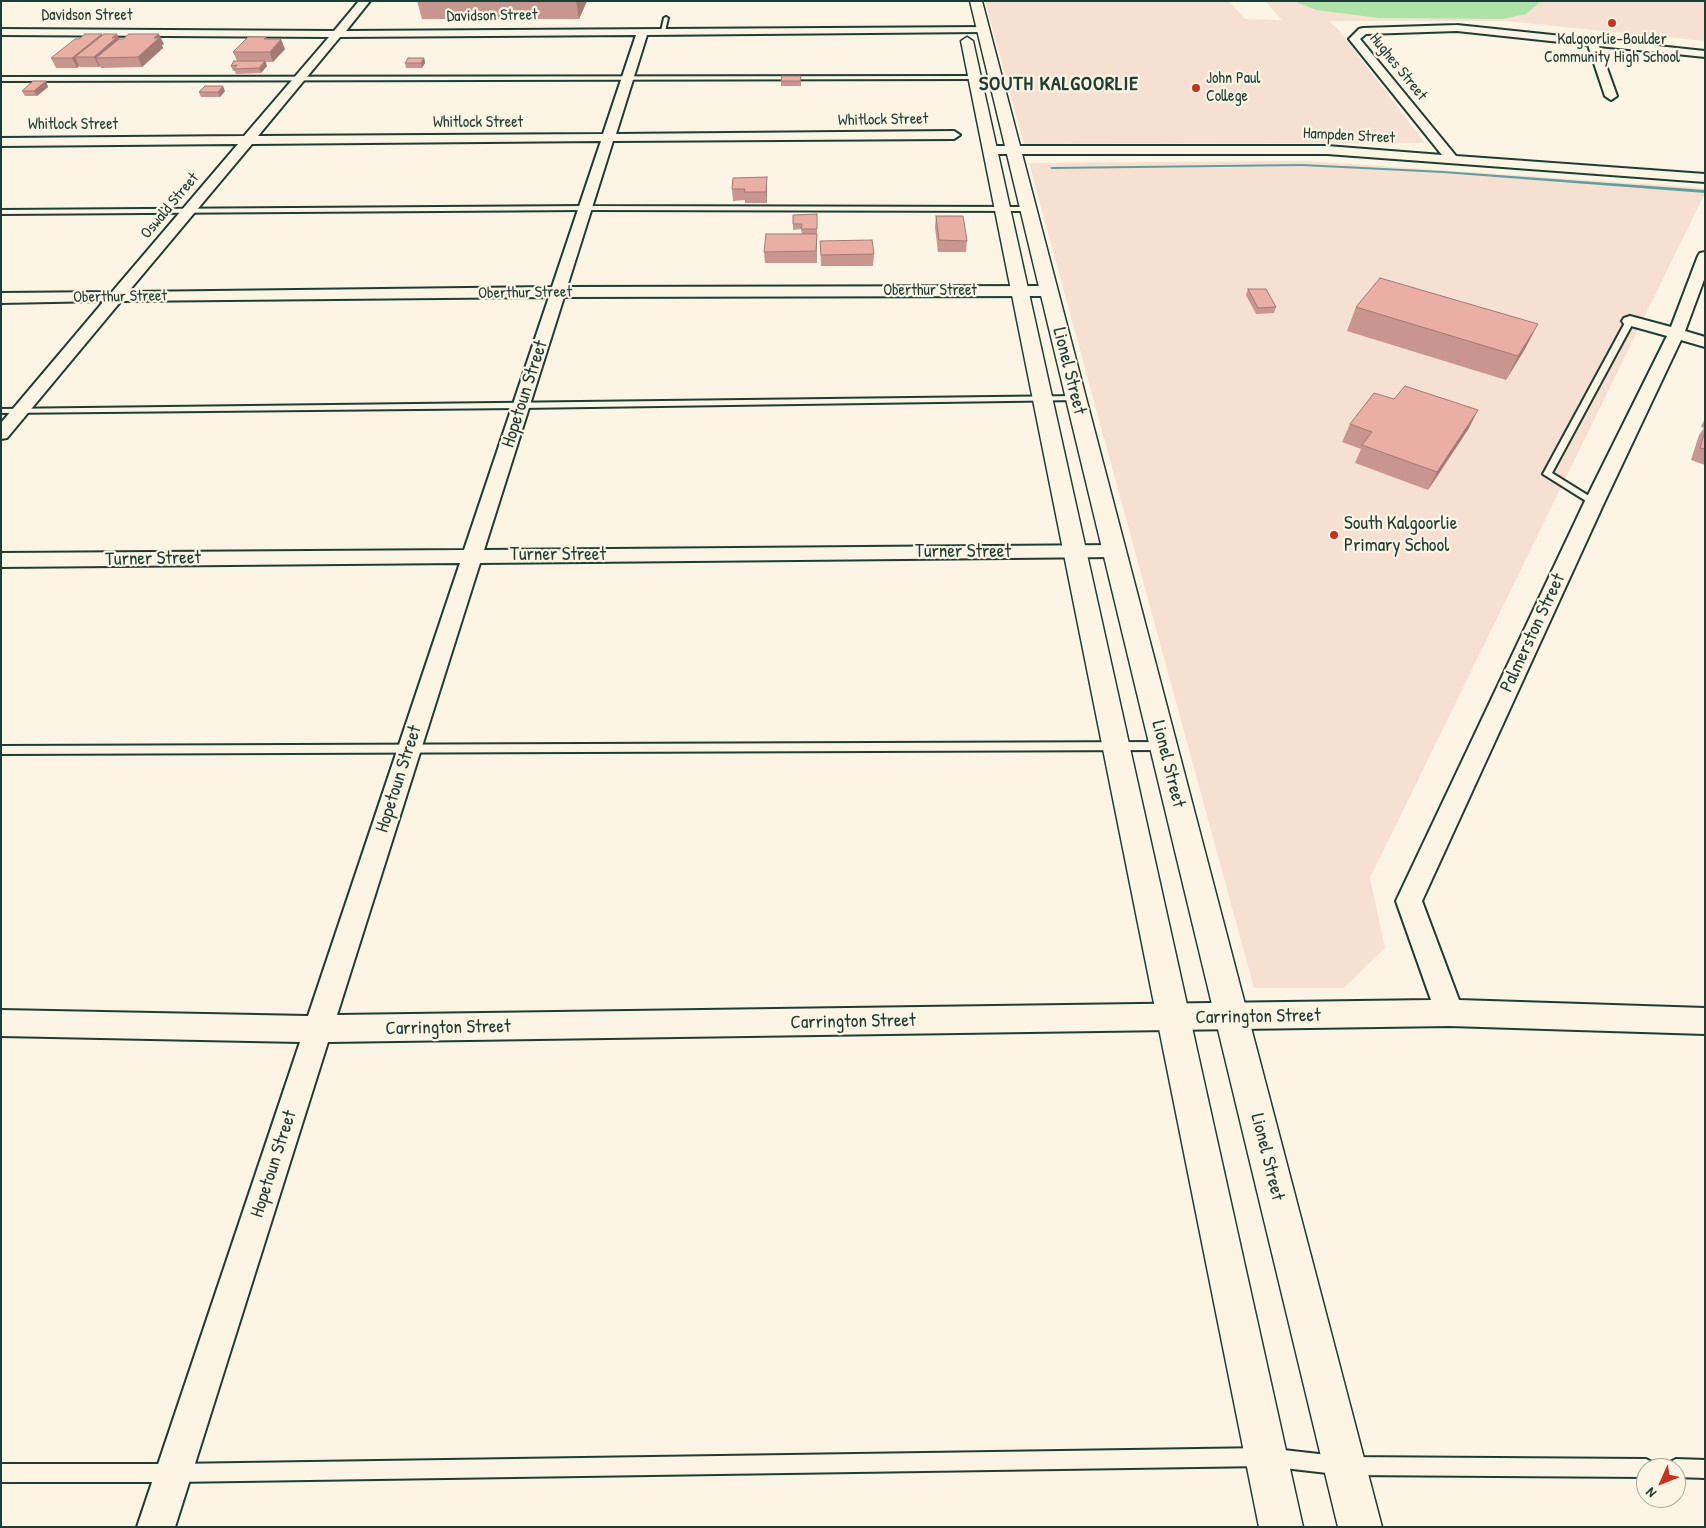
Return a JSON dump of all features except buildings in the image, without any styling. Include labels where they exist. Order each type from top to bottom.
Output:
[{"type":"street","name":"Oswald Street","points":[[1,434],[365,1]]},
{"type":"street","name":"Lionel Street","points":[[976,1],[1360,1527]]},
{"type":"street","name":"Davidson Street","points":[[1,32],[338,34],[653,31],[964,24],[983,29]]},
{"type":"street","name":"Lionel Street","points":[[964,24],[1281,1527]]},
{"type":"street","name":"Hughes Street","points":[[1452,159],[1354,39],[1363,31],[1457,28],[1705,54]]},
{"type":"street","name":"Hopetoun Street","points":[[156,1527],[628,77],[653,31]]},
{"type":"street","points":[[1592,42],[1611,96]]},
{"type":"street","name":"Whitlock Street","points":[[1,142],[954,135]]},
{"type":"street","name":"Hampden Street","points":[[991,150],[1327,150],[1705,178]]},
{"type":"street","name":"Palmerston Street","points":[[1450,1013],[1409,901],[1594,503],[1676,334],[1705,256]]},
{"type":"street","name":"Oberthur Street","points":[[1,298],[558,292],[1049,291]]},
{"type":"street","points":[[1630,321],[1705,342]]},
{"type":"street","name":"Turner Street","points":[[1,560],[1115,551]]},
{"type":"street","name":"Carrington Street","points":[[1,1023],[318,1029],[1450,1013],[1705,1021]]},
{"type":"lane","points":[[653,31],[666,18]]},
{"type":"lane","points":[[1,79],[975,77]]},
{"type":"lane","points":[[1,212],[585,208],[1028,209]]},
{"type":"lane","points":[[1594,503],[1547,474],[1630,321]]},
{"type":"lane","points":[[1,411],[1076,398]]},
{"type":"lane","points":[[1,750],[1164,746]]},
{"type":"lane","points":[[1,1473],[173,1473],[1266,1457],[1345,1466],[1636,1468]]},
{"type":"lane","points":[[1686,1468],[1705,1469]]},
{"type":"shaded area","name":"John Paul College","points":[[985,1],[1229,1],[1245,19],[1282,20],[1265,1],[1705,1],[1705,41],[1504,21],[1329,21],[1338,29],[1425,143],[1024,144]]},
{"type":"shaded area","name":"South Kalgoorlie Primary School","points":[[1306,161],[1705,188],[1705,193],[1370,878],[1385,948],[1344,988],[1254,988],[1029,163]]},
{"type":"green space","points":[[1294,1],[1540,2],[1526,14],[1503,19],[1379,18],[1316,10]]},
{"type":"waterway","points":[[1052,168],[1302,165],[1443,172],[1705,192]]},
{"type":"place","name":"Kalgoorlie-Boulder Community High School","points":[[1612,23]]},
{"type":"place","name":"John Paul College","points":[[1196,88]]},
{"type":"place","name":"South Kalgoorlie Primary School","points":[[1334,535]]},
{"type":"district","name":"SOUTH KALGOORLIE","points":[[1059,85]]}]
